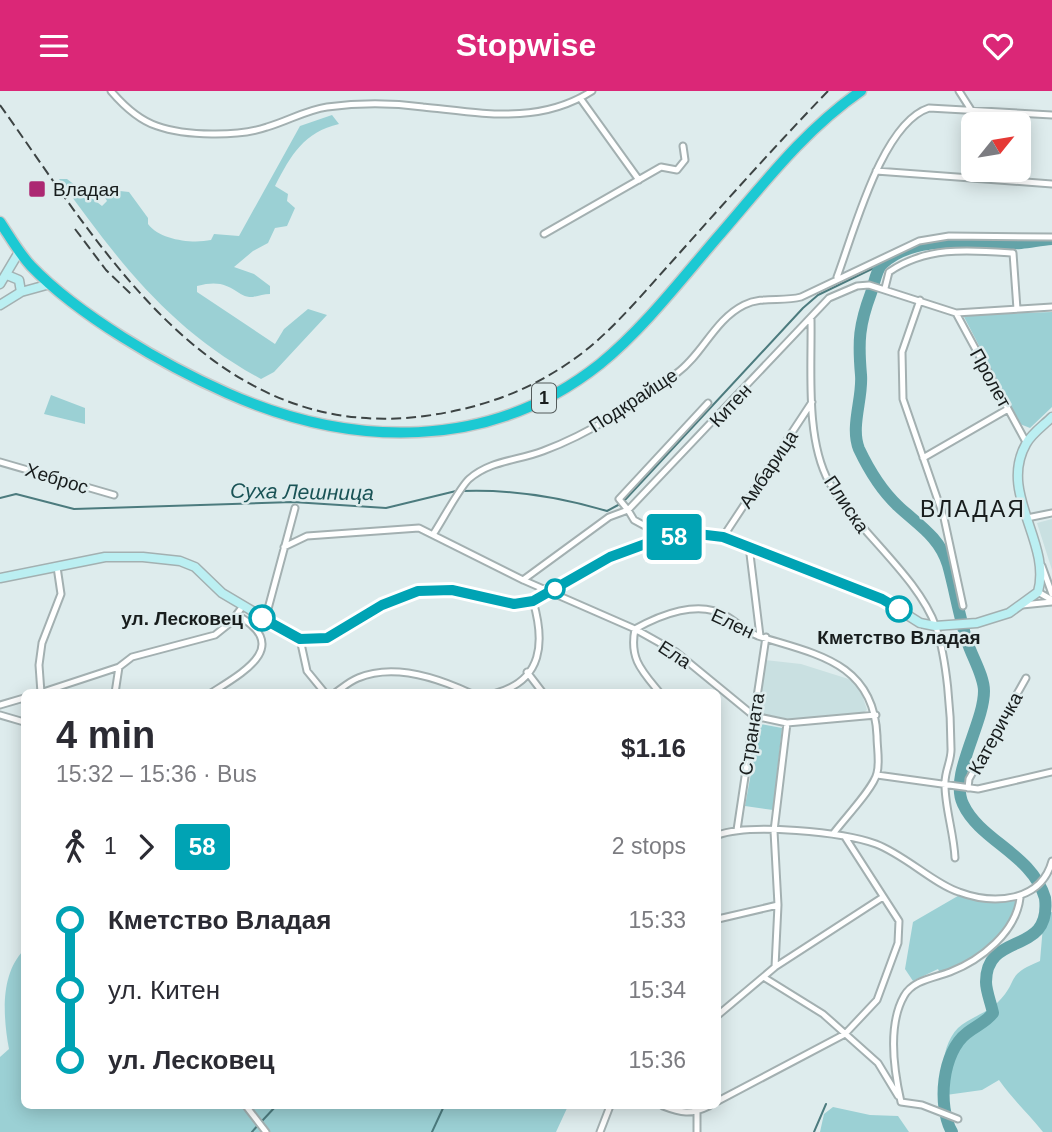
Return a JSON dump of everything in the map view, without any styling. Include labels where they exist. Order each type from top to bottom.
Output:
[{"type":"highway","name":"1","points":[[0,222],[19,252],[50,284],[81,309],[126,338],[215,388],[261,408],[317,425],[355,431],[447,431],[523,408],[562,389],[601,363],[646,317],[813,128],[861,91]]},
{"type":"street","points":[[111,91],[128,109],[157,126],[233,134],[266,128],[299,114],[327,107],[421,106],[476,115],[518,116],[564,107],[593,91]]},
{"type":"street","points":[[958,91],[972,112]]},
{"type":"street","points":[[580,98],[639,180]]},
{"type":"street","points":[[838,277],[876,171],[905,121],[917,112],[929,108],[964,112]]},
{"type":"street","points":[[1031,114],[1052,115]]},
{"type":"street","points":[[544,234],[661,167],[672,171],[682,166],[685,160],[683,146]]},
{"type":"street","points":[[876,171],[1052,184]]},
{"type":"street","name":"Подкрайще","points":[[434,533],[467,481],[495,463],[542,452],[613,417],[685,367],[715,328],[742,306],[757,299],[789,300],[919,241],[949,236],[1052,236]]},
{"type":"street","points":[[883,288],[889,272],[928,254],[960,250],[1013,253],[1017,309]]},
{"type":"street","points":[[0,283],[19,252]]},
{"type":"street","points":[[7,275],[19,280],[21,292]]},
{"type":"street","points":[[0,305],[21,292],[50,284]]},
{"type":"street","points":[[827,284],[829,297],[869,285],[956,313],[1052,307]]},
{"type":"street","points":[[0,292],[10,299]]},
{"type":"street","name":"Китен","points":[[523,580],[608,517],[628,510],[829,297]]},
{"type":"street","points":[[920,300],[902,352],[903,399],[944,518],[963,606]]},
{"type":"street","name":"Пролет","points":[[956,313],[1026,442]]},
{"type":"street","name":"Плиска","points":[[811,319],[814,445],[828,481],[856,522],[917,594],[936,626]]},
{"type":"street","name":"Амбарица","points":[[723,537],[813,401]]},
{"type":"street","points":[[667,538],[639,524],[619,499],[708,403]]},
{"type":"street","points":[[923,458],[1008,409]]},
{"type":"street","points":[[1052,417],[1026,442],[1018,465],[1019,486],[1027,519],[1052,594]]},
{"type":"street","name":"Хеброс","points":[[0,462],[114,495]]},
{"type":"street","points":[[265,620],[295,508]]},
{"type":"street","points":[[1027,519],[1052,513]]},
{"type":"street","points":[[284,547],[307,536],[419,528],[434,533],[523,580],[551,591]]},
{"type":"street","points":[[0,578],[105,557],[180,561],[195,567],[222,593],[300,639],[327,638],[382,605],[418,591],[452,590],[514,604],[533,601],[610,557],[667,538],[698,534],[723,537],[749,546],[882,599],[920,623],[949,626],[976,623],[1009,613],[1022,605],[1038,591],[1038,557]]},
{"type":"street","name":"Страната","points":[[737,830],[763,637],[749,546]]},
{"type":"street","points":[[40,689],[38,665],[42,643],[61,594],[57,567]]},
{"type":"street","name":"Ела","points":[[551,591],[635,629],[676,652],[754,716],[787,723],[876,715]]},
{"type":"street","points":[[1038,591],[1052,601]]},
{"type":"street","points":[[513,689],[536,663],[540,647],[540,624],[533,601]]},
{"type":"street","points":[[1022,605],[1052,601]]},
{"type":"street","points":[[52,689],[119,667],[132,657],[215,635],[243,606]]},
{"type":"street","name":"Елен","points":[[635,629],[659,615],[707,610],[725,615],[742,629],[812,651],[843,667],[863,687],[876,715]]},
{"type":"street","points":[[217,689],[254,665],[262,642],[261,632],[255,625],[237,615]]},
{"type":"street","points":[[936,626],[947,691],[952,751],[944,784],[954,829],[955,858]]},
{"type":"street","points":[[635,629],[631,648],[638,665],[657,689]]},
{"type":"street","points":[[300,639],[307,671],[322,689]]},
{"type":"street","points":[[116,689],[119,667]]},
{"type":"street","points":[[341,689],[359,677],[390,673],[428,676],[460,689]]},
{"type":"street","points":[[527,673],[540,689]]},
{"type":"street","name":"Катеричка","points":[[968,788],[969,779],[1026,678]]},
{"type":"street","points":[[0,705],[21,699]]},
{"type":"street","points":[[0,715],[21,721]]},
{"type":"street","points":[[833,834],[877,775],[876,715]]},
{"type":"street","points":[[775,967],[778,905],[774,831],[787,723]]},
{"type":"street","points":[[877,775],[968,788],[1002,786],[1035,774],[1052,772]]},
{"type":"street","points":[[721,834],[737,830],[833,834],[875,844],[915,863],[957,892],[980,898],[1020,898],[1048,876],[1052,861]]},
{"type":"street","points":[[721,1099],[845,1034],[877,1000],[898,943],[899,921],[845,837]]},
{"type":"street","points":[[721,1012],[775,967],[884,897]]},
{"type":"street","points":[[901,1102],[893,1046],[904,996],[913,986],[952,971],[986,950],[1013,924],[1020,898]]},
{"type":"street","points":[[721,918],[778,905]]},
{"type":"street","points":[[765,978],[823,1014],[878,1063],[901,1102]]},
{"type":"street","points":[[901,1102],[922,1105],[958,1119]]},
{"type":"street","points":[[248,1109],[264,1130]]},
{"type":"street","points":[[600,1132],[609,1109]]},
{"type":"street","points":[[671,1109],[684,1114],[696,1109],[697,1132]]},
{"type":"shaded area","points":[[332,115],[339,124],[316,133],[300,146],[275,186],[288,194],[287,201],[295,208],[287,226],[275,228],[268,243],[253,251],[234,267],[254,274],[270,286],[270,294],[253,297],[225,285],[197,286],[197,292],[275,344],[284,329],[308,309],[327,315],[274,372],[261,379],[228,359],[172,316],[125,266],[59,179],[67,179],[102,206],[107,201],[103,194],[111,190],[129,192],[148,218],[148,224],[168,237],[195,241],[211,240],[214,234],[239,236],[300,126]]},
{"type":"shaded area","points":[[1052,312],[1052,407],[1030,428],[1020,424],[963,315]]},
{"type":"shaded area","points":[[51,395],[85,408],[85,424],[44,414]]},
{"type":"shaded area","points":[[1052,519],[1052,570],[1037,523]]},
{"type":"shaded area","points":[[765,660],[801,664],[858,682],[867,710],[856,717],[789,719],[760,713],[757,710]]},
{"type":"shaded area","points":[[760,724],[782,728],[773,810],[745,806]]},
{"type":"shaded area","points":[[963,893],[980,898],[1020,898],[1013,924],[986,950],[941,975],[938,969],[913,981],[905,969],[913,922]]},
{"type":"shaded area","points":[[1052,912],[1052,1132],[1043,1132],[999,1080],[982,1090],[946,1095],[943,1069],[949,1042],[958,1028],[995,1005],[1021,970],[1040,961],[1044,914]]},
{"type":"shaded area","points":[[21,954],[21,1109],[567,1109],[556,1132],[0,1132],[0,1057],[9,1049],[5,997],[16,960]]},
{"type":"shaded area","points":[[833,1107],[870,1115],[898,1116],[909,1132],[820,1132],[824,1114]]},
{"type":"waterway","points":[[952,1132],[944,1108],[947,1066],[952,1053],[967,1033],[993,1013],[986,986],[989,966],[996,955],[1039,929],[1044,916],[1045,898],[1029,870],[981,828],[963,804],[960,779],[983,704],[983,685],[967,641],[944,555],[927,532],[886,493],[859,449],[856,422],[861,384],[860,333],[878,270],[897,254],[913,247],[949,242],[1021,243],[1052,239]]},
{"type":"waterway","name":"Суха Лешница","points":[[624,501],[803,308],[818,295],[880,265]]},
{"type":"waterway","name":"Суха Лешница","points":[[0,498],[16,494],[74,509],[293,502],[386,508],[456,491]]},
{"type":"waterway","name":"Суха Лешница","points":[[461,491],[535,495],[607,511],[620,504]]},
{"type":"waterway","points":[[814,1132],[826,1104]]},
{"type":"waterway","points":[[262,1121],[273,1109]]},
{"type":"waterway","points":[[432,1132],[443,1109]]},
{"type":"waterway","points":[[252,1132],[258,1125]]},
{"type":"railway","points":[[0,105],[80,219],[124,275],[172,326],[225,368],[284,400],[350,417],[425,416],[467,408],[507,395],[545,378],[581,354],[630,308],[828,91]]},
{"type":"railway","points":[[75,229],[106,270],[132,295]]},
{"type":"bus line","name":"58","points":[[262,618],[300,639],[327,638],[382,605],[418,591],[452,590],[514,604],[533,601],[610,557],[667,538],[698,534],[723,537],[749,546],[882,599],[899,609]]},
{"type":"place","name":"Владая","points":[[37,189]]},
{"type":"place","name":"Кметство Владая","points":[[899,609]]},
{"type":"place","name":"ул. Лесковец","points":[[262,618]]},
{"type":"district","name":"ВЛАДАЯ","points":[[973,509]]}]
